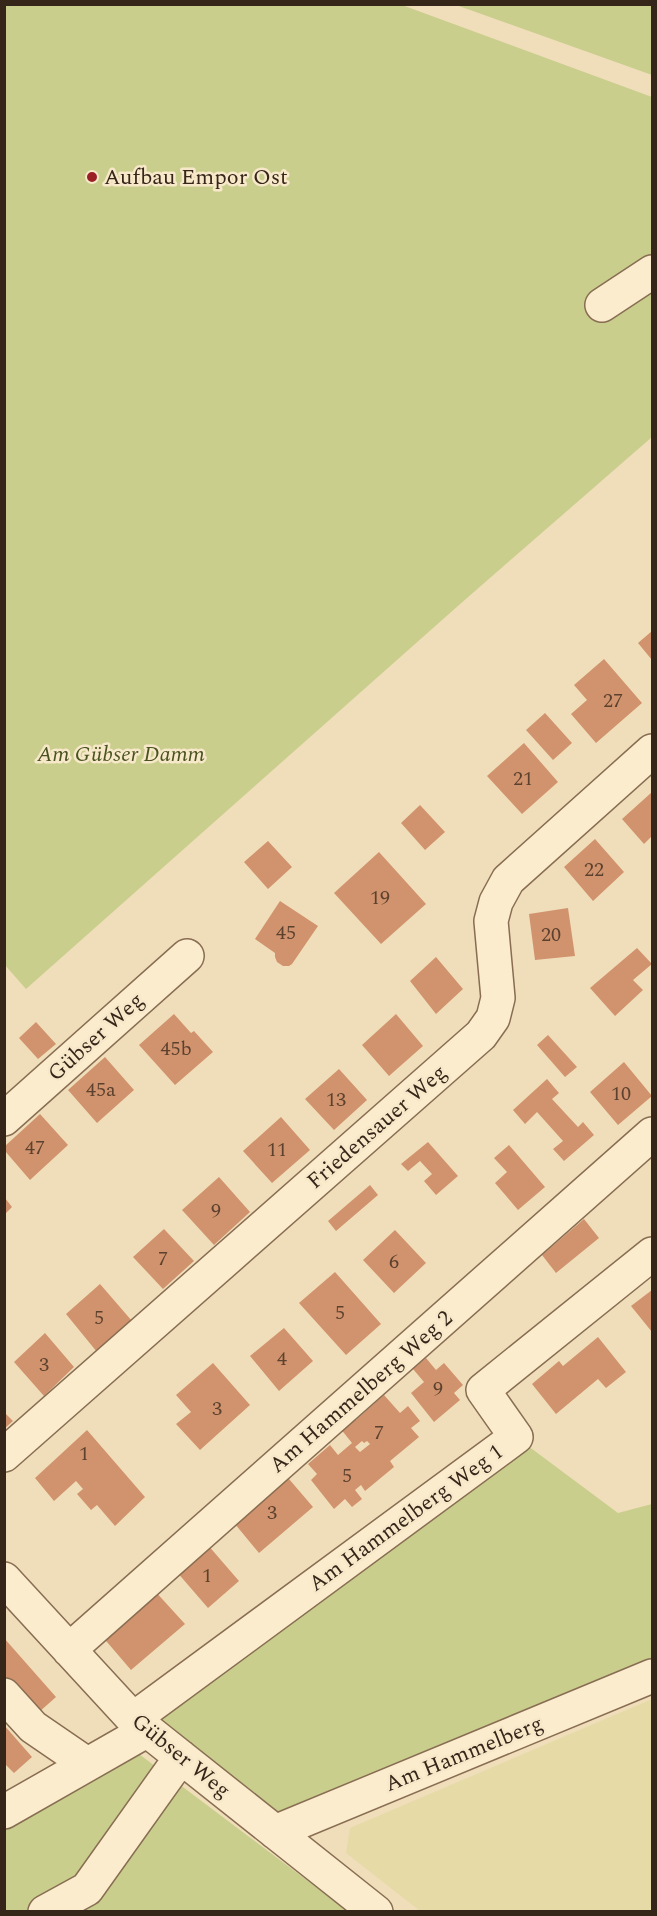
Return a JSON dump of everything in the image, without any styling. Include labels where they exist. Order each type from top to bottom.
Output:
[{"type":"street","points":[[602,305],[652,272]]},
{"type":"street","name":"Friedensauer Weg","points":[[4,1455],[481,1035],[493,1018],[498,998],[491,921],[500,891],[508,880],[652,751]]},
{"type":"street","name":"Gübser Weg","points":[[4,1119],[187,956]]},
{"type":"street","name":"Am Hammelberg Weg 2","points":[[69,1650],[652,1134]]},
{"type":"street","name":"Am Hammelberg Weg 1","points":[[140,1725],[516,1437],[483,1390],[652,1254]]},
{"type":"street","name":"Gübser Weg","points":[[4,1579],[140,1725],[376,1911]]},
{"type":"street","name":"Am Hammelberg","points":[[275,1832],[652,1676]]},
{"type":"street","points":[[4,1695],[33,1727],[87,1764]]},
{"type":"street","points":[[4,1812],[87,1764],[140,1725]]},
{"type":"street","points":[[45,1911],[87,1888],[181,1757]]},
{"type":"shaded area","points":[[652,1699],[652,1911],[420,1911],[346,1853],[350,1828]]},
{"type":"green space","name":"Am Gübser Damm","points":[[4,5],[402,5],[652,97],[652,437],[26,989],[4,964]]},
{"type":"green space","points":[[456,5],[652,5],[652,75]]},
{"type":"green space","points":[[516,1437],[618,1513],[652,1504],[652,1676],[275,1832],[146,1731]]},
{"type":"green space","points":[[131,1748],[348,1911],[5,1912],[5,1824]]},
{"type":"building","points":[[652,631],[652,660],[638,643]]},
{"type":"building","points":[[604,659],[642,703],[596,743],[571,714],[587,700],[574,685]]},
{"type":"building","points":[[545,713],[572,743],[553,760],[526,730]]},
{"type":"building","points":[[524,743],[558,782],[522,814],[487,776]]},
{"type":"building","points":[[652,792],[652,836],[644,844],[622,819]]},
{"type":"building","points":[[420,805],[445,832],[425,850],[401,823]]},
{"type":"building","points":[[595,839],[624,872],[593,901],[564,867]]},
{"type":"building","points":[[268,841],[292,867],[268,889],[244,862]]},
{"type":"building","points":[[379,852],[426,904],[381,944],[334,893]]},
{"type":"building","points":[[280,901],[318,926],[289,966],[283,966],[277,962],[275,953],[255,939]]},
{"type":"building","points":[[568,908],[575,956],[535,960],[529,914]]},
{"type":"building","points":[[637,948],[652,964],[633,980],[643,990],[615,1016],[590,988]]},
{"type":"building","points":[[436,957],[463,989],[436,1014],[410,981]]},
{"type":"building","points":[[174,1014],[213,1052],[175,1085],[139,1045]]},
{"type":"building","points":[[396,1014],[423,1046],[389,1076],[362,1045]]},
{"type":"building","points":[[36,1022],[56,1044],[38,1059],[19,1038]]},
{"type":"building","points":[[548,1035],[577,1067],[565,1077],[537,1045]]},
{"type":"building","points":[[105,1057],[134,1090],[97,1123],[68,1090]]},
{"type":"building","points":[[624,1062],[652,1096],[618,1125],[590,1092]]},
{"type":"building","points":[[339,1069],[367,1100],[334,1130],[305,1099]]},
{"type":"building","points":[[547,1079],[559,1093],[552,1099],[578,1127],[583,1122],[594,1135],[564,1161],[553,1149],[563,1141],[537,1112],[525,1124],[513,1110]]},
{"type":"building","points":[[40,1114],[68,1145],[30,1180],[5,1151],[5,1146]]},
{"type":"building","points":[[281,1117],[310,1150],[272,1183],[243,1151]]},
{"type":"building","points":[[428,1142],[458,1176],[436,1195],[424,1181],[432,1174],[420,1161],[408,1171],[401,1164]]},
{"type":"building","points":[[509,1145],[545,1187],[518,1210],[495,1183],[507,1172],[494,1158]]},
{"type":"building","points":[[219,1177],[250,1212],[214,1245],[182,1210]]},
{"type":"building","points":[[370,1185],[378,1195],[336,1231],[328,1221]]},
{"type":"building","points":[[5,1198],[12,1207],[5,1214]]},
{"type":"building","points":[[584,1219],[599,1238],[556,1273],[542,1255]]},
{"type":"building","points":[[164,1229],[194,1261],[163,1289],[133,1257]]},
{"type":"building","points":[[395,1230],[426,1263],[394,1293],[363,1260]]},
{"type":"building","points":[[335,1272],[381,1324],[346,1355],[299,1303]]},
{"type":"building","points":[[100,1284],[132,1321],[97,1352],[66,1314]]},
{"type":"building","points":[[652,1290],[652,1332],[631,1306]]},
{"type":"building","points":[[284,1328],[313,1361],[279,1391],[250,1356]]},
{"type":"building","points":[[45,1333],[74,1367],[44,1396],[14,1362]]},
{"type":"building","points":[[598,1337],[626,1372],[606,1388],[598,1379],[556,1414],[532,1384],[559,1361],[563,1366]]},
{"type":"building","points":[[426,1358],[436,1370],[444,1363],[463,1385],[454,1393],[460,1400],[434,1422],[411,1393],[424,1382],[413,1369]]},
{"type":"building","points":[[213,1363],[250,1405],[200,1450],[176,1424],[191,1412],[176,1395]]},
{"type":"building","points":[[384,1395],[400,1413],[408,1406],[420,1421],[411,1428],[419,1437],[390,1461],[394,1467],[365,1491],[361,1485],[355,1490],[362,1499],[352,1507],[345,1499],[334,1509],[311,1480],[317,1474],[308,1464],[330,1445],[338,1455],[352,1443],[336,1423],[349,1411],[356,1420]],"holes":[[[362,1441],[364,1443],[367,1441],[370,1444],[360,1452],[355,1447]]]},
{"type":"building","points":[[4,1412],[13,1421],[4,1429]]},
{"type":"building","points":[[87,1430],[145,1497],[115,1526],[97,1505],[91,1510],[77,1494],[83,1489],[76,1481],[54,1501],[35,1478]]},
{"type":"building","points":[[283,1472],[313,1507],[259,1553],[230,1518],[259,1494],[264,1500],[272,1493],[266,1486]]},
{"type":"building","points":[[207,1544],[239,1581],[208,1608],[176,1571]]},
{"type":"building","points":[[154,1590],[185,1624],[131,1670],[101,1635]]},
{"type":"building","points":[[4,1638],[56,1697],[38,1713],[4,1675]]},
{"type":"building","points":[[4,1725],[32,1757],[14,1773],[4,1763]]},
{"type":"place","name":"Aufbau Empor Ost","points":[[92,177]]}]
